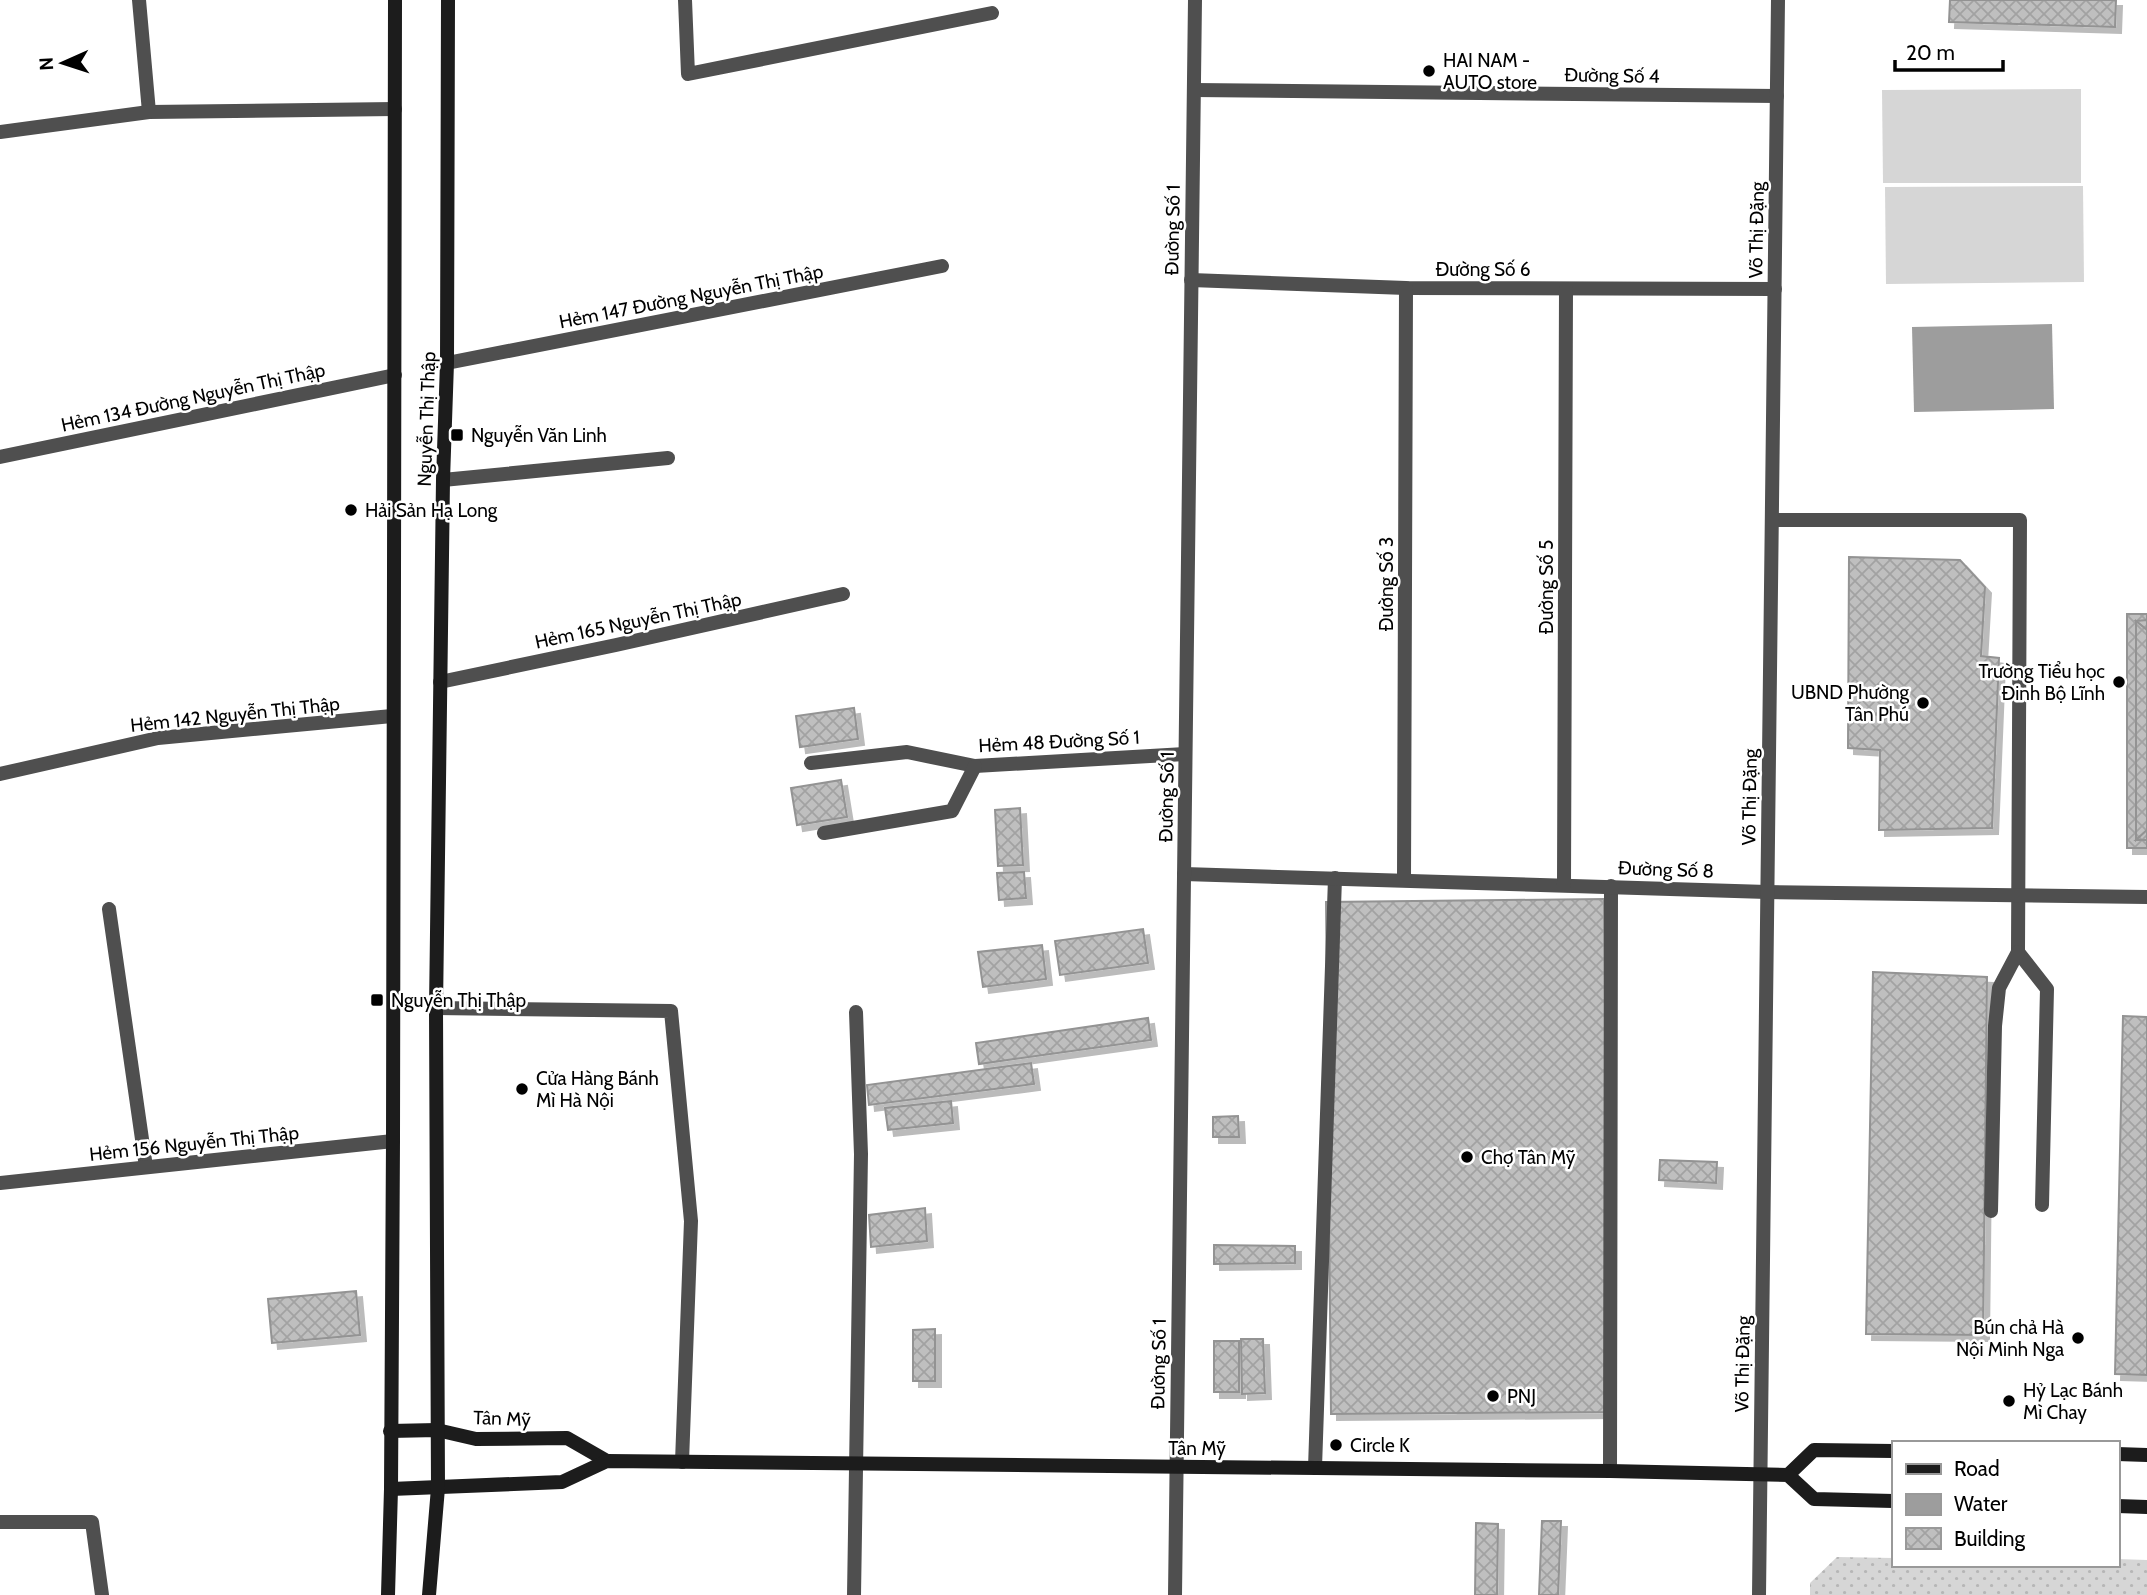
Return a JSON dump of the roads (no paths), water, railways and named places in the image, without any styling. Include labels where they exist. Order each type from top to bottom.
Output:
[{"type":"main road","name":"Nguyễn Thị Thập","points":[[388,1595],[393,1141],[395,0]]},
{"type":"main road","name":"Nguyễn Thị Thập","points":[[429,1595],[438,1488],[436,1008],[447,363],[448,0]]},
{"type":"main road","name":"Tân Mỹ","points":[[390,1431],[437,1430],[476,1439],[567,1438],[607,1461]]},
{"type":"main road","points":[[1892,1451],[1814,1450],[1788,1475],[1814,1499],[1892,1501]]},
{"type":"main road","points":[[2119,1454],[2147,1455]]},
{"type":"main road","name":"Tân Mỹ","points":[[391,1489],[562,1482],[607,1461],[1788,1475]]},
{"type":"main road","points":[[2119,1506],[2147,1507]]},
{"type":"street","points":[[139,0],[149,112]]},
{"type":"street","points":[[685,0],[688,74],[992,13]]},
{"type":"street","name":"Đường Số 1","points":[[1174,1595],[1195,0]]},
{"type":"street","name":"Võ Thị Đặng","points":[[1759,1595],[1778,0]]},
{"type":"street","name":"Đường Số 4","points":[[1194,90],[1777,96]]},
{"type":"street","points":[[0,132],[149,112],[395,109]]},
{"type":"street","name":"Hẻm 147 Đường Nguyễn Thị Thập","points":[[447,363],[942,266]]},
{"type":"street","name":"Đường Số 6","points":[[1191,280],[1406,288],[1774,289]]},
{"type":"street","name":"Đường Số 3","points":[[1404,880],[1406,288]]},
{"type":"street","name":"Đường Số 5","points":[[1564,885],[1566,289]]},
{"type":"street","name":"Hẻm 134 Đường Nguyễn Thị Thập","points":[[0,457],[395,375]]},
{"type":"street","points":[[443,480],[668,458]]},
{"type":"street","points":[[1772,520],[2020,520],[2018,953],[2000,988],[1995,1026],[1991,1211]]},
{"type":"street","name":"Hẻm 165 Nguyễn Thị Thập","points":[[440,682],[843,594]]},
{"type":"street","name":"Hẻm 142 Nguyễn Thị Thập","points":[[0,774],[158,738],[393,716]]},
{"type":"street","name":"Hẻm 48 Đường Số 1","points":[[811,763],[907,752],[975,766],[1185,754]]},
{"type":"street","points":[[824,833],[952,811],[975,766]]},
{"type":"street","name":"Đường Số 8","points":[[1184,874],[1767,892],[2147,897]]},
{"type":"street","points":[[1315,1468],[1335,878]]},
{"type":"street","points":[[1610,1471],[1611,886]]},
{"type":"street","points":[[110,909],[146,1167]]},
{"type":"street","points":[[2018,953],[2047,989],[2042,1205]]},
{"type":"street","points":[[436,1008],[671,1011],[691,1222],[682,1462]]},
{"type":"street","points":[[854,1595],[861,1154],[856,1012]]},
{"type":"street","name":"Hẻm 156 Nguyễn Thị Thập","points":[[0,1183],[393,1141]]},
{"type":"street","points":[[0,1522],[92,1522],[102,1595]]},
{"type":"water","points":[[2052,324],[2054,409],[1914,412],[1912,327]]},
{"type":"place","name":"HAI NAM - AUTO store","points":[[1429,71]]},
{"type":"place","name":"Nguyễn Văn Linh","points":[[457,435]]},
{"type":"place","name":"Hải Sản Hạ Long","points":[[351,510]]},
{"type":"place","name":"Trường Tiểu học Đinh Bộ Lĩnh","points":[[2119,682]]},
{"type":"place","name":"UBND Phường Tân Phú","points":[[1923,703]]},
{"type":"place","name":"Nguyễn Thị Thập","points":[[377,1000]]},
{"type":"place","name":"Cửa Hàng Bánh Mì Hà Nội","points":[[522,1089]]},
{"type":"place","name":"Chợ Tân Mỹ","points":[[1467,1157]]},
{"type":"place","name":"Bún chả Hà Nội Minh Nga","points":[[2078,1338]]},
{"type":"place","name":"PNJ","points":[[1493,1396]]},
{"type":"place","name":"Hỷ Lạc Bánh Mì Chay","points":[[2009,1401]]},
{"type":"place","name":"Circle K","points":[[1336,1445]]}]
